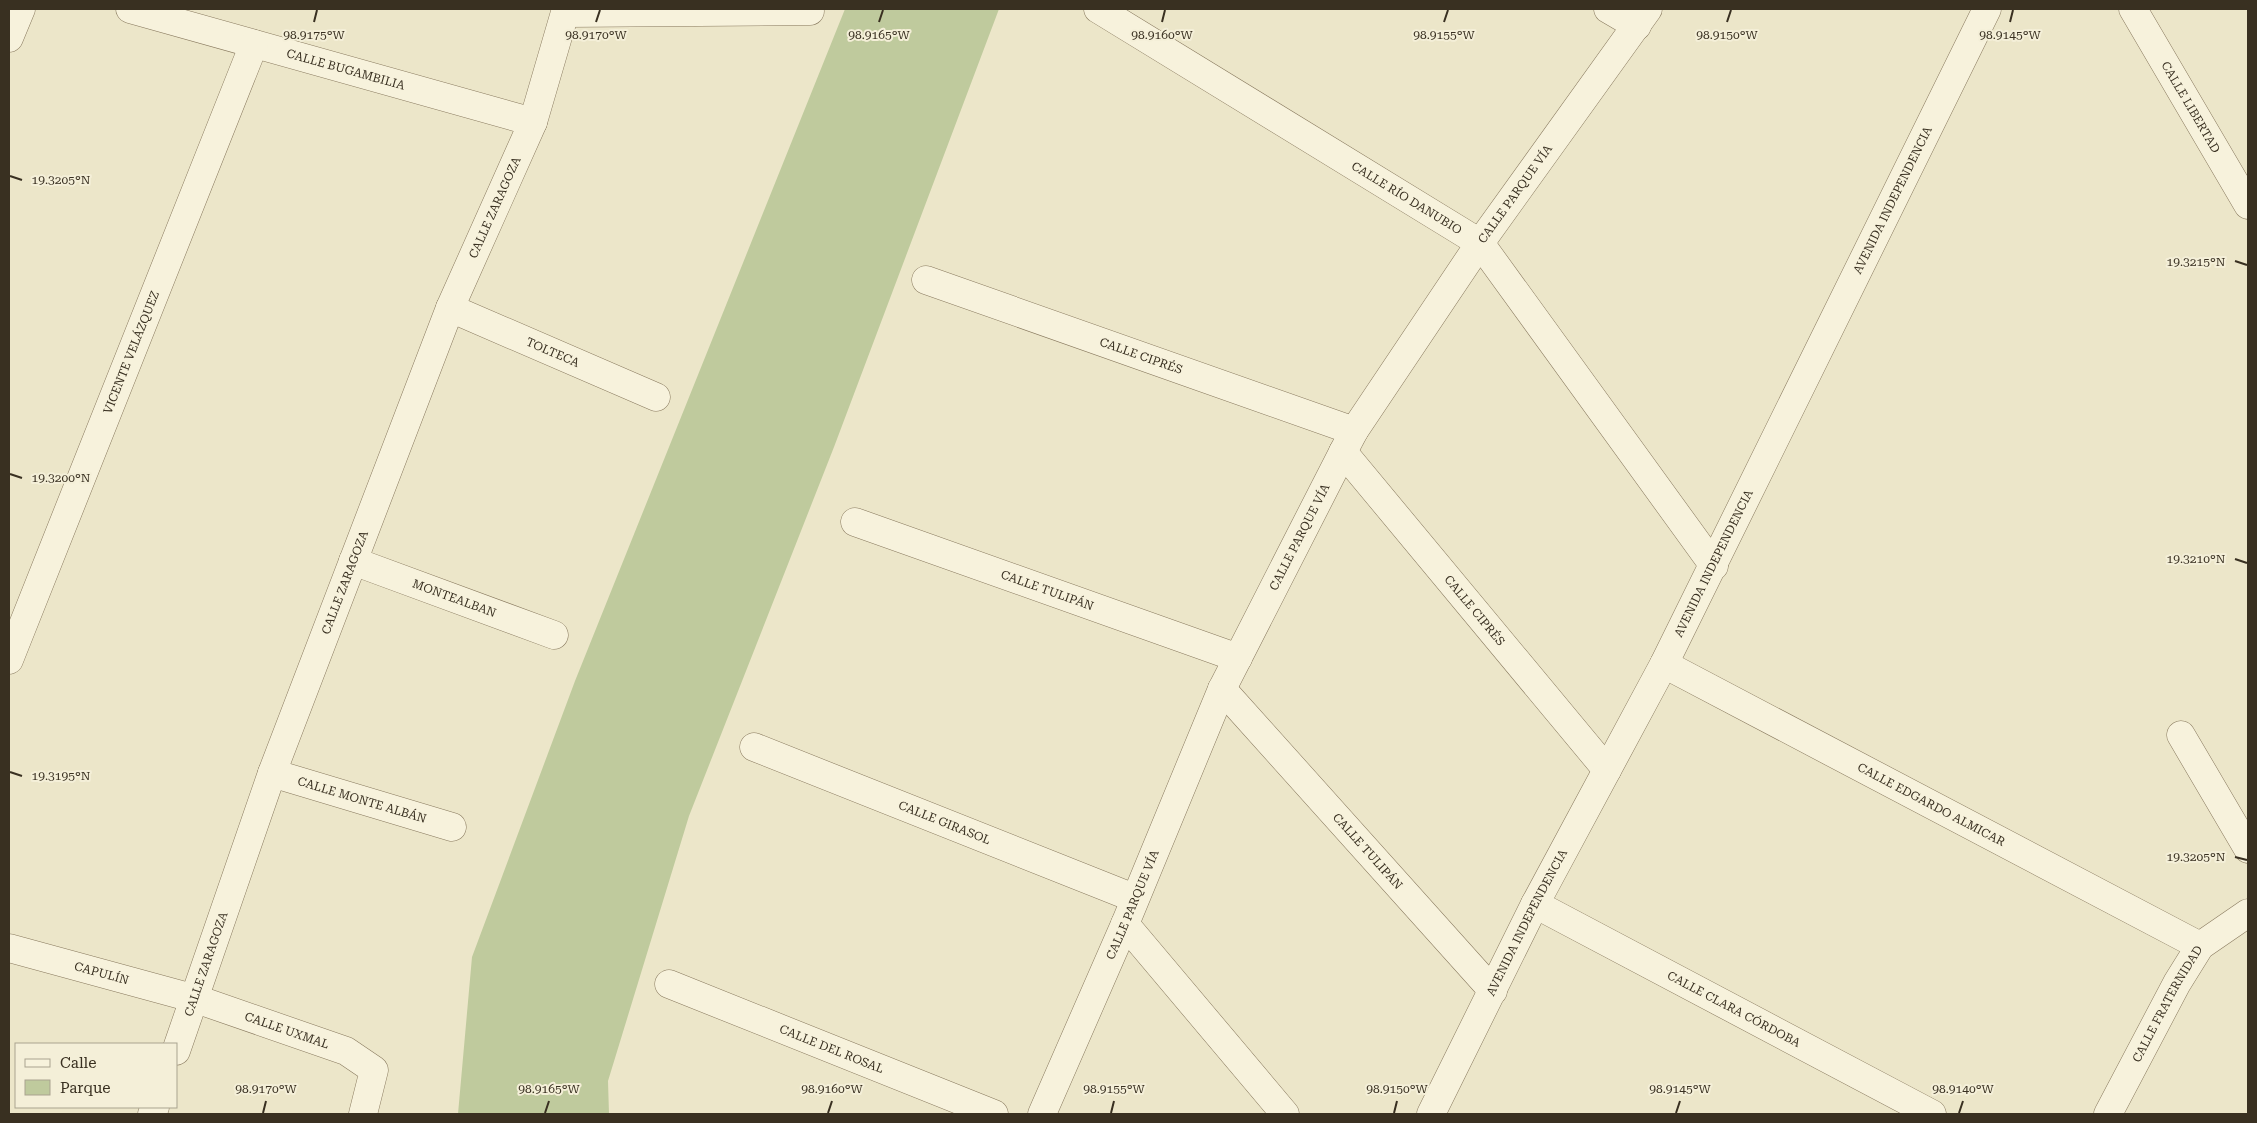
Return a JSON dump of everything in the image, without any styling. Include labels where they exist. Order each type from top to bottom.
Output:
[{"type":"street","points":[[9,38],[21,9]]},
{"type":"street","name":"CALLE BUGAMBILIA","points":[[130,9],[533,122]]},
{"type":"street","name":"CALLE RÍO DANUBIO","points":[[1098,9],[1480,243],[1714,566]]},
{"type":"street","points":[[1608,9],[1642,18]]},
{"type":"street","name":"AVENIDA INDEPENDENCIA","points":[[1431,1114],[1535,904],[1664,664],[1714,566],[1987,9]]},
{"type":"street","name":"CALLE LIBERTAD","points":[[2133,9],[2248,205]]},
{"type":"street","points":[[566,11],[810,11]]},
{"type":"street","name":"CALLE ZARAGOZA","points":[[178,1046],[196,999],[272,773],[450,308],[533,122],[566,11]]},
{"type":"street","name":"CALLE PARQUE VÍA","points":[[1042,1114],[1125,924],[1134,898],[1222,689],[1349,441],[1480,243],[1642,18]]},
{"type":"street","name":"VICENTE VELÁZQUEZ","points":[[9,660],[254,44]]},
{"type":"street","name":"CALLE CIPRÉS","points":[[926,280],[1349,441],[1607,770]]},
{"type":"street","name":"TOLTECA","points":[[450,308],[656,396]]},
{"type":"street","name":"CALLE TULIPÁN","points":[[855,522],[1238,658]]},
{"type":"street","name":"MONTEALBAN","points":[[353,561],[554,635]]},
{"type":"street","name":"CALLE EDGARDO ALMICAR","points":[[1664,664],[2200,946]]},
{"type":"street","name":"CALLE TULIPÁN","points":[[1222,689],[1493,991]]},
{"type":"street","points":[[2181,735],[2248,849]]},
{"type":"street","name":"CALLE GIRASOL","points":[[754,748],[1134,898]]},
{"type":"street","name":"CALLE MONTE ALBÁN","points":[[272,773],[452,827]]},
{"type":"street","name":"CALLE CLARA CÓRDOBA","points":[[1535,904],[1932,1114]]},
{"type":"street","name":"CALLE FRATERNIDAD","points":[[2108,1114],[2177,983],[2200,946],[2248,913]]},
{"type":"street","points":[[1125,924],[1284,1114]]},
{"type":"street","name":"CAPULÍN","points":[[9,948],[196,999]]},
{"type":"street","name":"CALLE DEL ROSAL","points":[[669,984],[994,1114]]},
{"type":"street","name":"CALLE UXMAL","points":[[196,999],[346,1051],[374,1070],[363,1114]]},
{"type":"green space","points":[[845,9],[999,9],[834,447],[689,816],[608,1081],[609,1114],[458,1114],[472,957],[575,681]]}]
